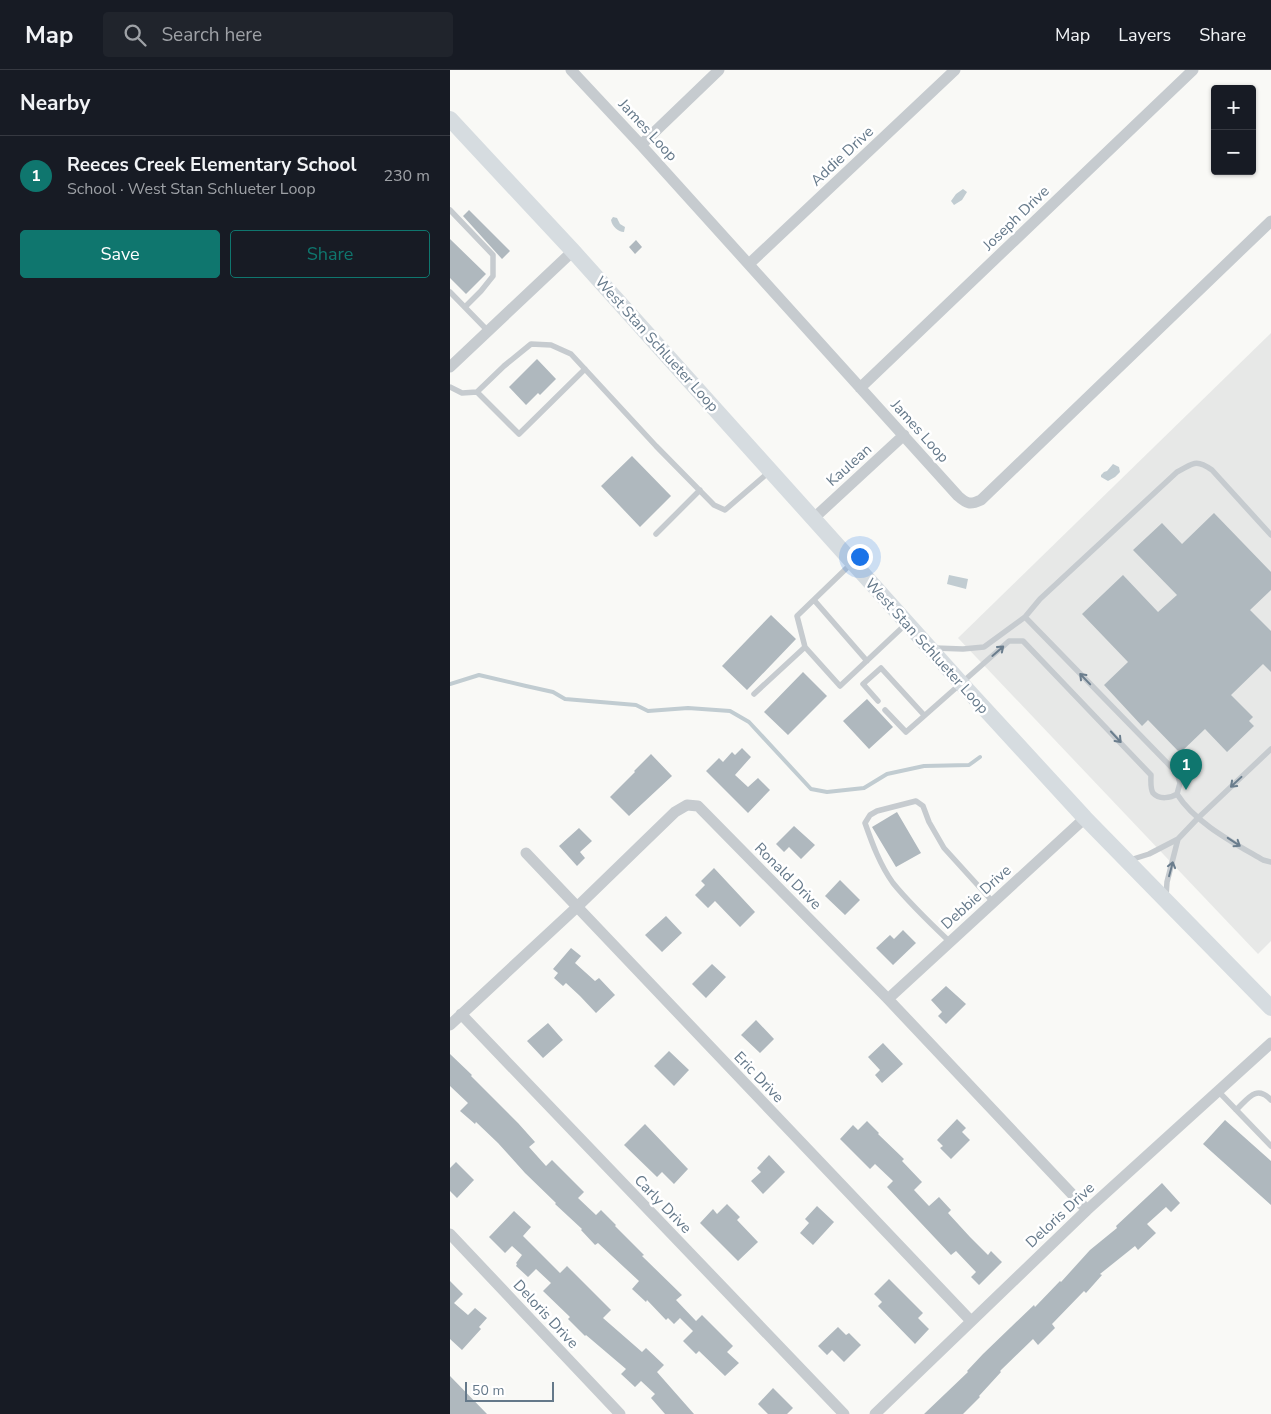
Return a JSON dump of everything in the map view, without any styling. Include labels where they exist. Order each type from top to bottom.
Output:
[{"type":"main road","name":"West Stan Schlueter Loop","points":[[450,119],[573,251],[814,518],[852,563],[1085,818],[1271,1008]]},
{"type":"street","name":"James Loop","points":[[571,70],[966,503],[974,503],[981,500],[1271,222]]},
{"type":"street","points":[[641,145],[718,70]]},
{"type":"street","name":"Addie Drive","points":[[749,264],[955,70]]},
{"type":"street","name":"Joseph Drive","points":[[860,388],[1193,70]]},
{"type":"street","points":[[450,367],[573,251]]},
{"type":"street","name":"Kaulean","points":[[814,518],[904,436]]},
{"type":"street","name":"Ronald Drive","points":[[450,1025],[675,812],[687,805],[698,806],[888,999],[1087,1210]]},
{"type":"street","name":"Debbie Drive","points":[[888,999],[1085,818]]},
{"type":"street","name":"Eric Drive","points":[[526,852],[576,907],[971,1320]]},
{"type":"street","name":"Carly Drive","points":[[461,1014],[844,1414]]},
{"type":"street","name":"Deloris Drive","points":[[875,1414],[1087,1210],[1271,1043]]},
{"type":"street","name":"Deloris Drive","points":[[450,1234],[620,1414]]},
{"type":"lane","points":[[450,210],[493,255],[493,276],[464,307]]},
{"type":"lane","points":[[450,292],[488,331]]},
{"type":"lane","points":[[450,387],[462,393],[477,392],[504,366],[532,344],[551,345],[571,354],[656,446],[714,505],[725,510],[771,470]]},
{"type":"lane","points":[[477,392],[519,434],[585,369]]},
{"type":"lane","points":[[930,648],[984,646],[1026,617],[1040,599],[1176,472],[1196,462],[1212,470],[1271,535]]},
{"type":"lane","points":[[656,534],[700,490]]},
{"type":"lane","points":[[852,563],[797,616],[804,646],[840,686],[907,623]]},
{"type":"lane","points":[[814,600],[867,661]]},
{"type":"lane","points":[[885,710],[906,732],[1009,641],[1023,641],[1151,775],[1153,793],[1165,798],[1172,798],[1177,794],[1180,783],[1176,773],[1026,617]]},
{"type":"lane","points":[[754,694],[804,646]]},
{"type":"lane","points":[[878,701],[863,684],[880,668],[924,715]]},
{"type":"lane","points":[[1127,861],[1149,854],[1178,840],[1198,818],[1271,749]]},
{"type":"lane","points":[[1177,794],[1198,818],[1263,860],[1271,862]]},
{"type":"lane","points":[[950,942],[913,906],[892,881],[873,848],[865,823],[870,815],[916,801],[923,806],[929,822],[944,848],[993,902]]},
{"type":"lane","points":[[1166,899],[1178,840]]},
{"type":"lane","points":[[1218,1091],[1271,1146]]},
{"type":"lane","points":[[1236,1110],[1254,1094],[1259,1092],[1271,1100]]},
{"type":"shaded area","points":[[963,189],[967,192],[962,200],[954,205],[951,201]]},
{"type":"shaded area","points":[[613,217],[617,218],[620,224],[625,227],[624,232],[614,226],[611,220]]},
{"type":"shaded area","points":[[1271,333],[1271,941],[1258,954],[958,638]]},
{"type":"shaded area","points":[[1113,464],[1119,467],[1120,472],[1108,481],[1101,477],[1101,475]]},
{"type":"shaded area","points":[[949,575],[968,579],[966,589],[947,584]]},
{"type":"building","points":[[469,210],[510,251],[502,259],[463,216]]},
{"type":"building","points":[[450,239],[486,274],[466,294],[450,278]]},
{"type":"building","points":[[636,240],[642,247],[635,254],[629,247]]},
{"type":"building","points":[[537,359],[556,379],[540,395],[538,393],[526,405],[509,387]]},
{"type":"building","points":[[632,456],[671,496],[640,527],[601,486]]},
{"type":"building","points":[[1214,513],[1271,572],[1271,590],[1250,610],[1271,631],[1271,672],[1263,664],[1231,695],[1253,717],[1249,721],[1254,726],[1227,752],[1205,729],[1180,753],[1148,720],[1142,726],[1104,685],[1128,662],[1082,614],[1123,575],[1158,612],[1177,595],[1133,550],[1162,523],[1182,544]]},
{"type":"building","points":[[771,615],[796,639],[747,690],[722,666]]},
{"type":"building","points":[[803,672],[827,696],[788,735],[764,712]]},
{"type":"building","points":[[867,699],[893,727],[869,749],[843,721]]},
{"type":"building","points":[[742,748],[751,757],[735,775],[748,787],[758,778],[770,790],[748,813],[706,771],[719,758],[723,762],[732,752],[735,755]]},
{"type":"building","points":[[651,754],[672,776],[629,816],[610,797]]},
{"type":"building","points":[[897,812],[921,853],[896,867],[872,827]]},
{"type":"building","points":[[794,826],[815,845],[801,859],[789,847],[784,852],[776,844]]},
{"type":"building","points":[[579,828],[592,841],[580,852],[585,858],[577,866],[559,846]]},
{"type":"building","points":[[714,868],[755,912],[740,927],[715,901],[708,908],[695,895],[705,885],[701,881]]},
{"type":"building","points":[[840,880],[860,900],[845,915],[825,896]]},
{"type":"building","points":[[666,916],[682,933],[662,952],[645,935]]},
{"type":"building","points":[[903,930],[916,943],[893,965],[876,948],[890,935],[894,939]]},
{"type":"building","points":[[571,948],[581,956],[575,963],[595,981],[599,978],[615,995],[596,1013],[566,983],[563,986],[554,978],[558,973],[553,969]]},
{"type":"building","points":[[712,964],[726,977],[706,998],[692,984]]},
{"type":"building","points":[[946,986],[966,1004],[946,1024],[938,1016],[942,1012],[931,1000]]},
{"type":"building","points":[[756,1020],[774,1039],[760,1053],[741,1035]]},
{"type":"building","points":[[548,1023],[563,1040],[543,1058],[527,1041]]},
{"type":"building","points":[[883,1043],[903,1064],[882,1083],[875,1075],[880,1070],[868,1057]]},
{"type":"building","points":[[669,1051],[689,1070],[674,1086],[654,1066]]},
{"type":"building","points":[[450,1054],[535,1142],[529,1147],[546,1166],[552,1160],[584,1192],[578,1198],[596,1215],[601,1210],[644,1255],[642,1256],[682,1295],[676,1300],[696,1321],[702,1315],[733,1346],[727,1352],[739,1363],[725,1376],[699,1351],[696,1354],[683,1341],[693,1331],[680,1318],[674,1324],[668,1318],[666,1320],[647,1300],[646,1302],[632,1289],[639,1281],[598,1243],[595,1245],[582,1229],[555,1204],[498,1143],[476,1122],[475,1124],[460,1111],[468,1103],[450,1086]]},
{"type":"building","points":[[957,1119],[966,1128],[962,1132],[970,1140],[951,1159],[940,1148],[943,1146],[937,1140]]},
{"type":"building","points":[[1225,1120],[1271,1161],[1271,1205],[1203,1144]]},
{"type":"building","points":[[867,1121],[904,1159],[902,1161],[922,1182],[914,1190],[929,1206],[939,1197],[951,1210],[948,1213],[970,1237],[988,1255],[991,1251],[1002,1262],[979,1285],[971,1277],[976,1272],[956,1251],[951,1255],[887,1187],[893,1181],[875,1164],[870,1169],[840,1139],[853,1125],[858,1130]]},
{"type":"building","points":[[645,1124],[688,1169],[674,1184],[662,1172],[657,1177],[624,1145]]},
{"type":"building","points":[[769,1155],[785,1172],[763,1194],[751,1181],[761,1172],[757,1168]]},
{"type":"building","points":[[456,1162],[474,1180],[457,1198],[450,1191],[450,1168]]},
{"type":"building","points":[[1162,1183],[1180,1203],[1171,1212],[1166,1207],[1147,1224],[1156,1233],[1138,1250],[1135,1246],[1100,1274],[1102,1275],[1086,1293],[1084,1291],[1052,1324],[1055,1328],[1038,1345],[1033,1339],[1000,1371],[980,1397],[963,1414],[924,1414],[968,1372],[983,1354],[1061,1282],[1090,1250],[1117,1228],[1116,1226]]},
{"type":"building","points":[[727,1204],[740,1217],[737,1220],[758,1242],[738,1261],[700,1223],[713,1209],[717,1214]]},
{"type":"building","points":[[817,1206],[834,1222],[813,1245],[800,1233],[809,1223],[805,1219]]},
{"type":"building","points":[[514,1211],[531,1227],[523,1236],[560,1273],[567,1266],[611,1310],[603,1318],[642,1352],[646,1348],[664,1365],[657,1372],[694,1414],[665,1414],[651,1398],[655,1394],[641,1381],[635,1387],[621,1374],[626,1369],[585,1336],[568,1319],[570,1317],[543,1291],[551,1283],[536,1269],[528,1277],[516,1266],[522,1255],[512,1246],[505,1253],[489,1237]]},
{"type":"building","points":[[889,1279],[923,1313],[918,1318],[929,1329],[915,1344],[878,1306],[882,1302],[874,1294]]},
{"type":"building","points":[[450,1281],[463,1294],[454,1303],[468,1315],[475,1308],[487,1318],[479,1327],[481,1329],[462,1350],[450,1339]]},
{"type":"building","points":[[838,1327],[846,1335],[849,1333],[861,1345],[844,1362],[832,1350],[827,1355],[818,1346]]},
{"type":"building","points":[[450,1376],[487,1414],[450,1414]]},
{"type":"building","points":[[773,1388],[793,1408],[787,1414],[768,1414],[758,1404]]},
{"type":"waterway","points":[[450,684],[479,675],[553,692],[565,699],[636,705],[648,711],[688,708],[730,711],[749,722],[811,789],[827,792],[864,788],[887,774],[924,766],[969,765],[980,757]]},
{"type":"place","name":"Reeces Creek Elementary School","points":[[1186,790]]}]
